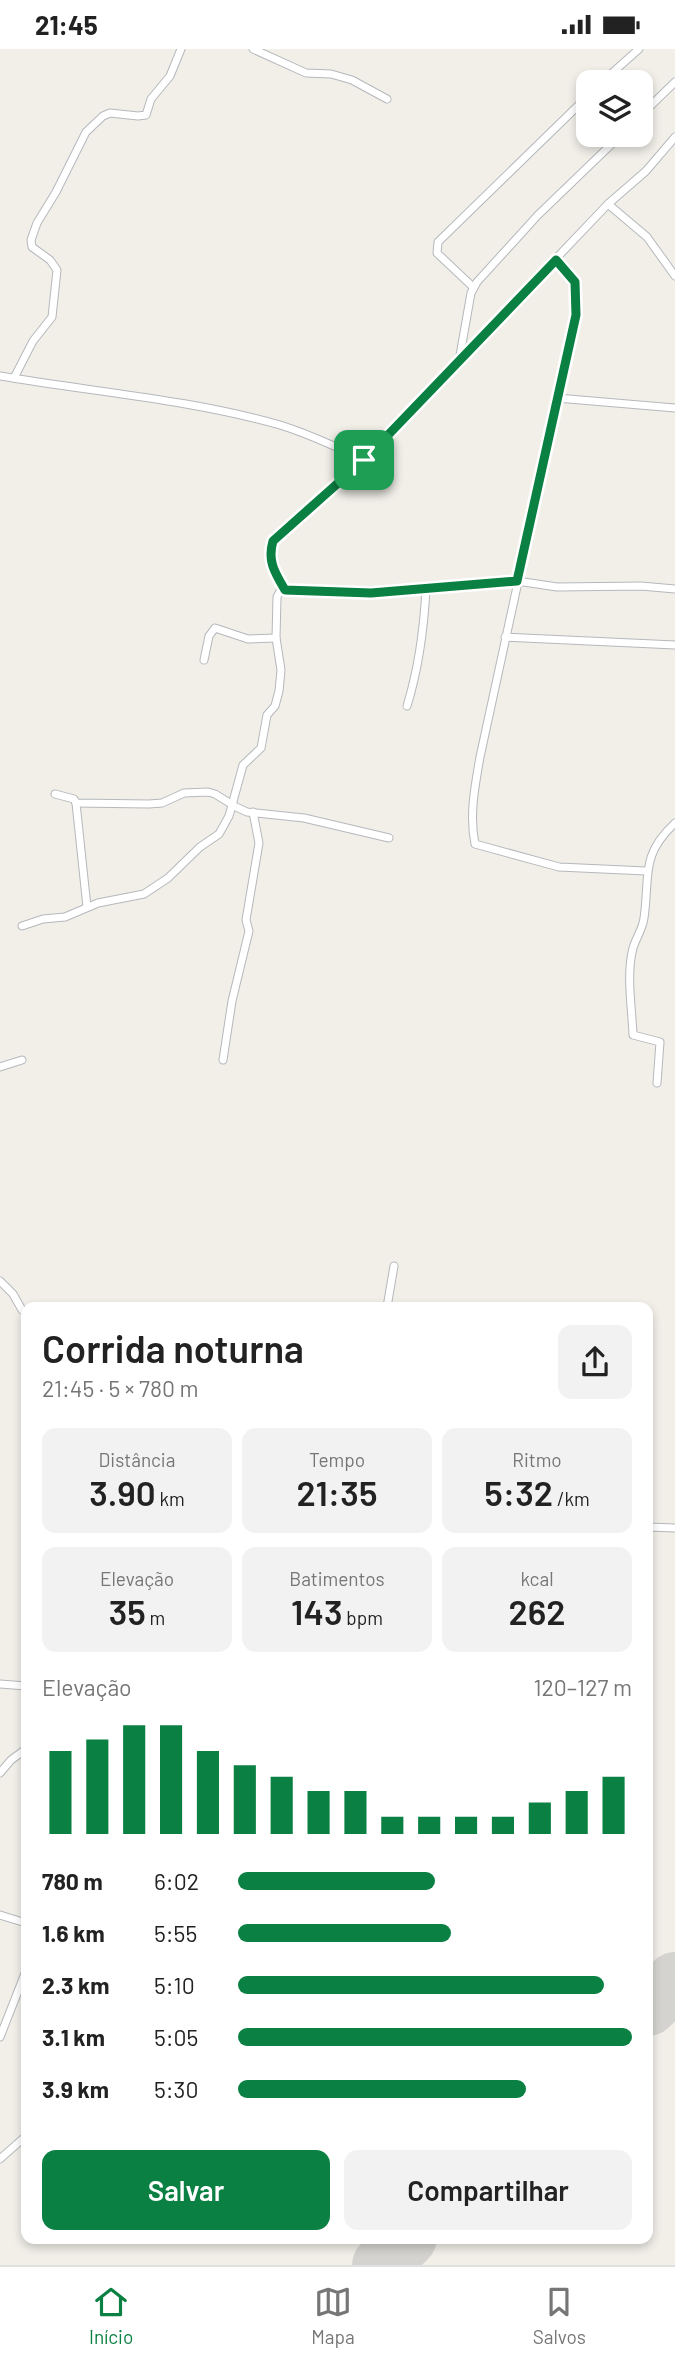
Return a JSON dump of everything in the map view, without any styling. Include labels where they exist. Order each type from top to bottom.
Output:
[{"type":"street","points":[[253,49],[306,73],[331,74],[352,80],[387,99]]},
{"type":"street","points":[[615,70],[639,49]]},
{"type":"street","points":[[14,378],[33,341],[49,323],[53,308],[57,270],[50,260],[32,247],[31,240],[37,223],[57,192],[86,132],[95,122],[110,113],[143,117],[146,115],[151,99],[170,76],[180,50]]},
{"type":"street","points":[[653,103],[675,82]]},
{"type":"street","points":[[473,287],[437,253],[438,242],[576,108]]},
{"type":"street","points":[[285,590],[271,566],[270,552],[273,541],[364,460],[608,204],[646,171],[675,137]]},
{"type":"street","points":[[459,362],[473,287],[538,215],[609,147]]},
{"type":"street","points":[[608,204],[647,237],[675,276]]},
{"type":"street","points":[[556,260],[575,282],[576,315],[505,637],[474,794],[472,824],[475,844],[559,867],[646,871]]},
{"type":"street","points":[[0,376],[158,399],[250,418],[314,437],[364,460]]},
{"type":"street","points":[[557,398],[675,408]]},
{"type":"street","points":[[22,926],[144,894],[158,886],[200,847],[215,839],[229,816],[243,765],[261,748],[267,715],[275,706],[279,691],[281,670],[276,638],[277,597],[280,591],[371,593],[517,581],[557,587],[631,586],[675,589]]},
{"type":"street","points":[[407,706],[424,631],[426,588]]},
{"type":"street","points":[[204,660],[209,636],[215,628],[248,639],[276,638]]},
{"type":"street","points":[[505,637],[675,645]]},
{"type":"street","points":[[76,803],[162,803],[184,793],[208,792],[253,813],[304,818],[389,838]]},
{"type":"street","points":[[55,795],[74,799],[76,803],[87,908]]},
{"type":"street","points":[[223,1060],[232,1001],[249,931],[246,920],[259,843],[253,813]]},
{"type":"street","points":[[657,1083],[660,1042],[633,1035],[630,971],[633,949],[644,921],[646,871],[660,836],[675,823]]},
{"type":"street","points":[[0,1067],[22,1060]]},
{"type":"street","points":[[388,1302],[394,1266]]},
{"type":"street","points":[[0,1281],[13,1294],[21,1308]]},
{"type":"street","points":[[653,1527],[675,1528]]},
{"type":"street","points":[[0,1684],[21,1686]]},
{"type":"street","points":[[0,1773],[21,1753]]},
{"type":"street","points":[[0,1915],[21,1921]]},
{"type":"street","points":[[0,2037],[21,1984]]},
{"type":"street","points":[[0,2159],[21,2140]]},
{"type":"runway","points":[[653,2002],[675,1981]]},
{"type":"runway","points":[[381,2265],[402,2244]]},
{"type":"route","points":[[556,260],[575,282],[576,315],[517,581],[371,593],[285,590],[271,566],[270,552],[273,541],[364,460],[556,260]]}]
